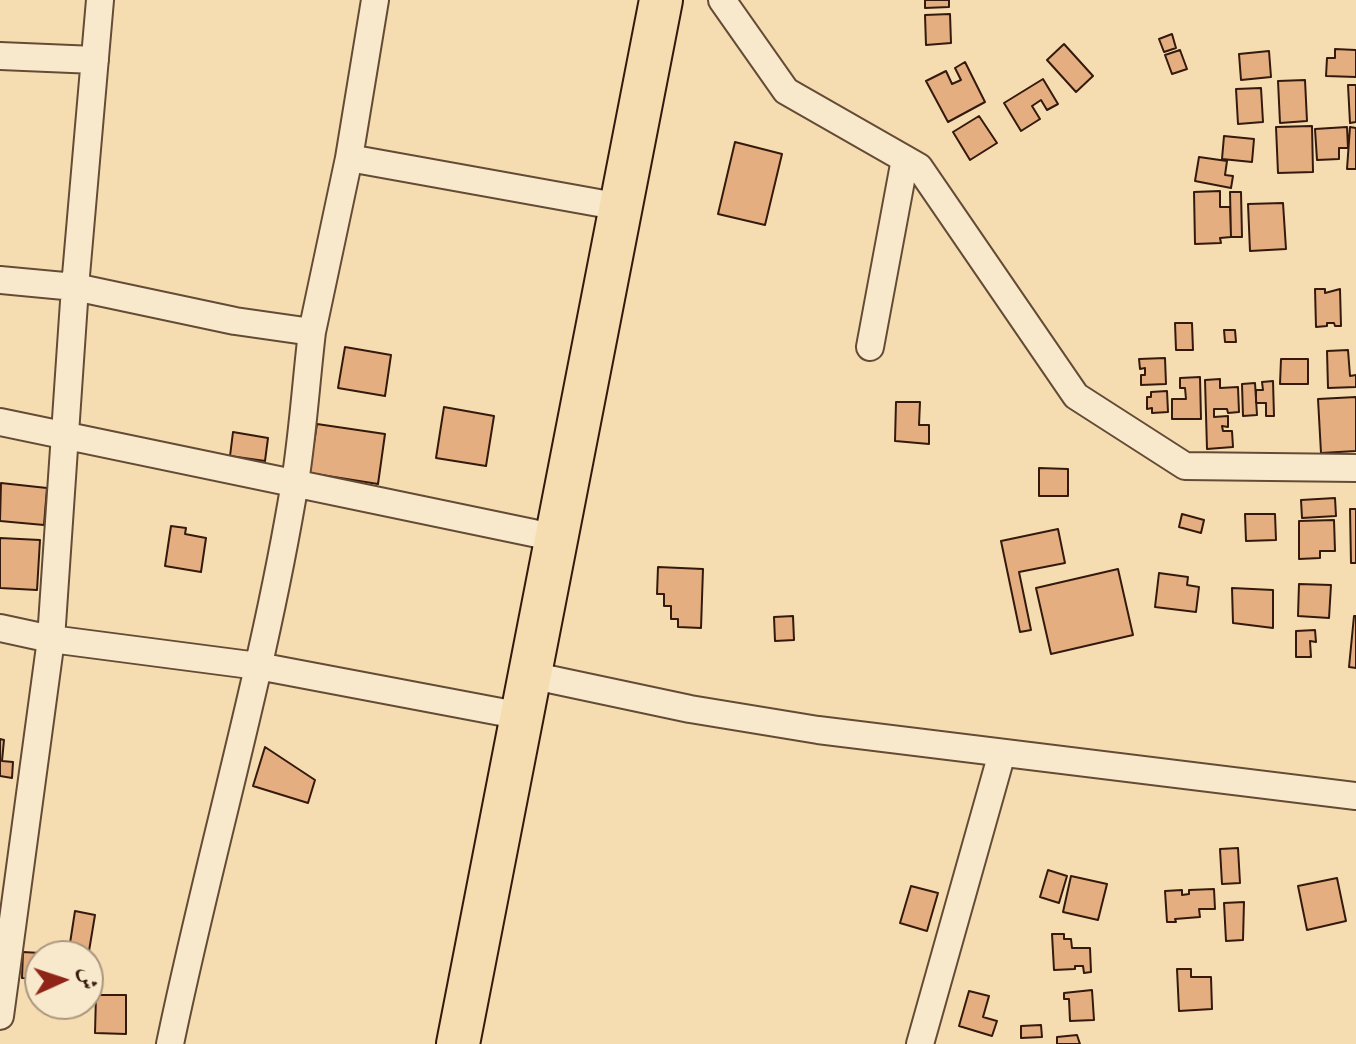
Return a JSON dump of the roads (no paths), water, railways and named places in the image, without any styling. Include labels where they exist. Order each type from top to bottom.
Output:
[{"type":"main road","points":[[458,1044],[661,0]]},
{"type":"street","points":[[0,1016],[51,639],[75,287],[100,0]]},
{"type":"street","points":[[170,1044],[191,942],[258,666],[295,482],[312,332],[349,158],[375,0]]},
{"type":"street","points":[[722,0],[786,91],[919,167],[1076,396],[1185,466],[1356,468]]},
{"type":"street","points":[[0,56],[95,60]]},
{"type":"street","points":[[349,158],[621,207]]},
{"type":"street","points":[[870,347],[905,159]]},
{"type":"street","points":[[0,280],[75,287],[235,321],[312,332]]},
{"type":"street","points":[[0,422],[557,538]]},
{"type":"street","points":[[0,628],[51,639],[258,666],[522,716]]},
{"type":"street","points":[[530,675],[690,709],[818,730],[1356,796]]},
{"type":"street","points":[[920,1044],[1002,753]]}]
